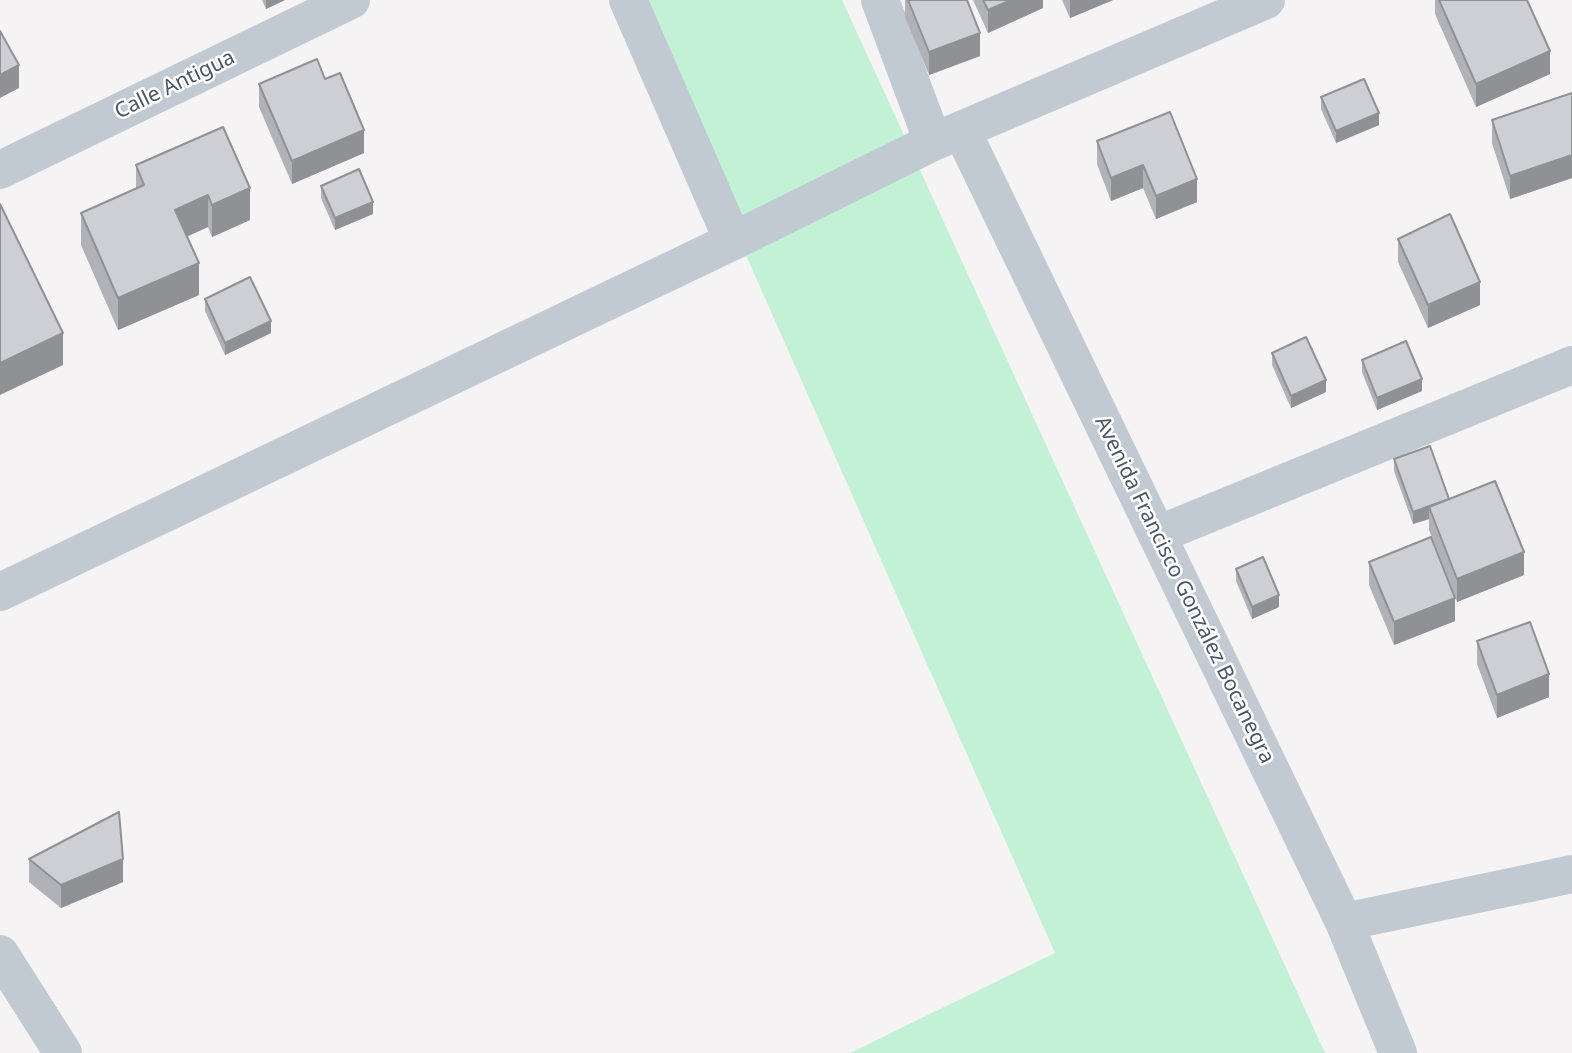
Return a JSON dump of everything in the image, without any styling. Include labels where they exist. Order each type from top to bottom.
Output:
[{"type":"street","name":"Calle Antigua","points":[[0,170],[351,0]]},
{"type":"street","points":[[628,0],[733,242]]},
{"type":"street","name":"Avenida Francisco González Bocanegra","points":[[880,0],[948,136],[1157,535],[1344,922],[1398,1053]]},
{"type":"street","points":[[0,592],[733,242],[948,136],[1266,0]]},
{"type":"street","points":[[1157,535],[1572,365]]},
{"type":"street","points":[[1344,922],[1572,874]]},
{"type":"street","points":[[0,954],[63,1053]]},
{"type":"green space","points":[[633,0],[842,0],[1325,1053],[850,1053],[1055,953]]},
{"type":"building","points":[[908,0],[967,0],[980,33],[929,52]]},
{"type":"building","points":[[983,0],[1011,0],[988,10]]},
{"type":"building","points":[[1439,0],[1527,0],[1550,51],[1476,84]]},
{"type":"building","points":[[0,31],[19,65],[0,75]]},
{"type":"building","points":[[317,59],[325,79],[340,73],[364,130],[292,161],[259,84]]},
{"type":"building","points":[[1364,79],[1379,113],[1336,131],[1321,97]]},
{"type":"building","points":[[1572,93],[1572,155],[1510,176],[1492,120]]},
{"type":"building","points":[[1170,112],[1197,179],[1156,196],[1143,165],[1111,178],[1097,141]]},
{"type":"building","points":[[223,127],[250,188],[212,205],[208,195],[175,210],[199,263],[118,298],[81,213],[144,185],[136,165]]},
{"type":"building","points":[[359,169],[373,202],[335,218],[321,186]]},
{"type":"building","points":[[0,204],[63,333],[0,363]]},
{"type":"building","points":[[1450,214],[1480,282],[1428,305],[1398,239]]},
{"type":"building","points":[[250,277],[271,321],[225,343],[205,299]]},
{"type":"building","points":[[1306,337],[1326,380],[1291,396],[1272,353]]},
{"type":"building","points":[[1406,341],[1422,379],[1377,398],[1362,360]]},
{"type":"building","points":[[1430,446],[1449,499],[1413,512],[1394,459]]},
{"type":"building","points":[[1495,481],[1524,552],[1457,579],[1429,507]]},
{"type":"building","points":[[1431,537],[1455,598],[1394,622],[1369,562]]},
{"type":"building","points":[[1263,557],[1279,595],[1252,607],[1236,569]]},
{"type":"building","points":[[1530,622],[1549,674],[1497,695],[1477,641]]},
{"type":"building","points":[[119,812],[123,859],[61,885],[29,859]]}]
